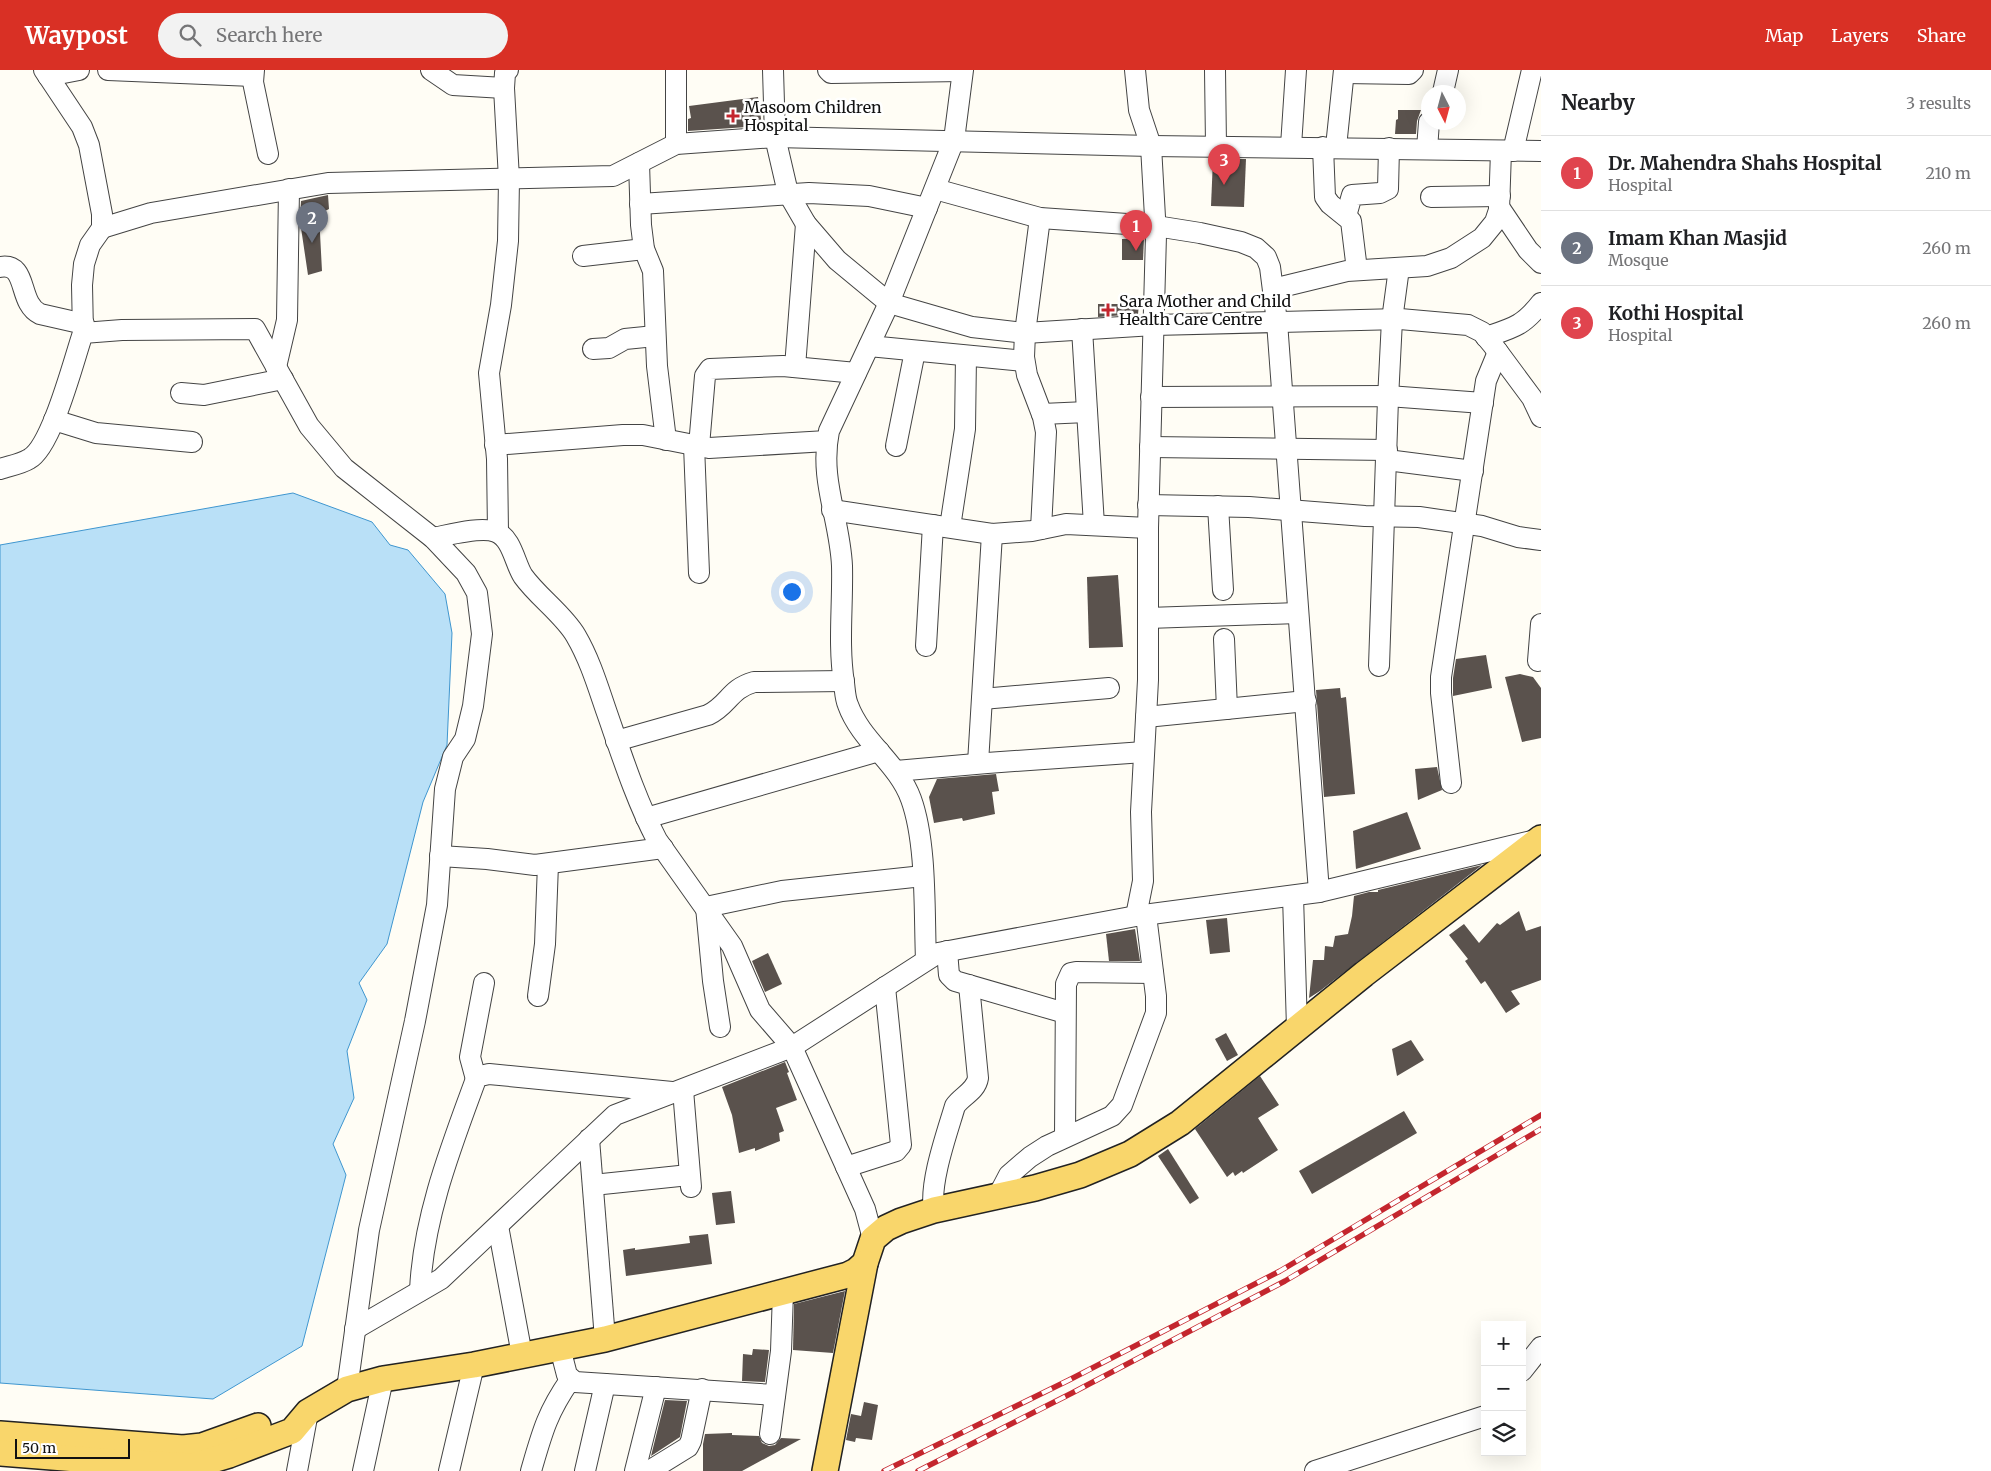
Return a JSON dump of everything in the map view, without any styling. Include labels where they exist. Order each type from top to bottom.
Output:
[{"type":"main road","points":[[825,1471],[865,1263],[873,1239],[886,1228],[934,1210],[1035,1188],[1080,1175],[1130,1154],[1180,1123],[1364,974],[1541,838]]},
{"type":"main road","points":[[0,1453],[193,1466],[229,1455],[292,1431],[308,1412],[347,1390],[383,1379],[474,1365],[605,1339],[848,1275],[865,1263]]},
{"type":"main road","points":[[0,1434],[183,1448],[202,1446],[288,1415],[308,1412]]},
{"type":"street","points":[[0,469],[31,458],[45,441],[54,420],[83,329],[82,284],[84,264],[90,245],[102,228],[102,214],[89,145],[82,127],[46,73],[79,70]]},
{"type":"street","points":[[108,70],[254,73],[268,154]]},
{"type":"street","points":[[431,70],[453,85],[506,79],[509,179],[508,241],[501,304],[489,374],[498,496],[498,532]]},
{"type":"street","points":[[676,70],[676,144]]},
{"type":"street","points":[[773,70],[775,137],[788,193],[806,224],[837,260],[889,303],[972,326],[1025,333],[1154,324],[1392,320],[1468,325],[1482,332],[1534,387],[1541,417]]},
{"type":"street","points":[[828,70],[831,73],[962,70],[954,140],[889,303],[829,431],[827,441],[826,476],[842,563],[841,664],[847,704],[853,717],[896,771],[911,798],[918,824],[926,960]]},
{"type":"street","points":[[998,1196],[1009,1175],[1023,1163],[1047,1146],[1064,1137],[1112,1116],[1122,1105],[1156,1013],[1153,973],[1141,915],[1143,881],[1141,812],[1146,717],[1148,505],[1156,226],[1151,146],[1139,110],[1135,70]]},
{"type":"street","points":[[1216,70],[1216,145]]},
{"type":"street","points":[[1291,146],[1296,70]]},
{"type":"street","points":[[1357,270],[1352,225],[1346,216],[1330,204],[1325,197],[1329,147],[1344,71],[1409,74],[1413,70]]},
{"type":"street","points":[[1445,85],[1448,70]]},
{"type":"street","points":[[1273,289],[1341,272],[1426,266],[1451,258],[1482,238],[1495,222],[1507,151],[1532,70]]},
{"type":"street","points":[[1427,149],[1429,130]]},
{"type":"street","points":[[102,228],[151,213],[328,183],[613,176],[676,144],[775,137],[1151,146],[1216,145],[1541,151]]},
{"type":"street","points":[[1346,216],[1352,195],[1380,192],[1388,189],[1389,148]]},
{"type":"street","points":[[639,163],[641,225],[644,249],[653,271],[657,366],[666,440]]},
{"type":"street","points":[[279,373],[287,320],[289,189]]},
{"type":"street","points":[[935,189],[1040,218],[1156,226],[1217,236],[1256,248],[1266,257],[1270,266],[1276,322],[1320,892]]},
{"type":"street","points":[[640,204],[788,193],[869,196],[927,208]]},
{"type":"street","points":[[1431,197],[1500,201]]},
{"type":"street","points":[[1500,201],[1528,250],[1541,263]]},
{"type":"street","points":[[1040,218],[1025,333],[1024,361],[1027,375],[1042,414],[1046,432],[1041,530]]},
{"type":"street","points":[[794,367],[806,224]]},
{"type":"street","points":[[583,256],[644,249]]},
{"type":"street","points":[[0,268],[9,266],[14,268],[29,305],[34,311],[83,329],[254,329],[308,426],[344,468],[433,538],[466,573],[477,593],[482,634],[473,706],[465,739],[453,757],[445,789],[437,904],[415,1022],[369,1230],[347,1390]]},
{"type":"street","points":[[1379,666],[1388,396],[1392,320],[1399,268]]},
{"type":"street","points":[[1451,783],[1441,693],[1441,677],[1492,344],[1529,319],[1541,304]]},
{"type":"street","points":[[1082,329],[1094,526]]},
{"type":"street","points":[[593,350],[609,348],[626,339],[656,336]]},
{"type":"street","points":[[868,346],[1024,361]]},
{"type":"street","points":[[896,446],[915,351]]},
{"type":"street","points":[[926,646],[942,526],[966,429],[966,356]]},
{"type":"street","points":[[699,573],[697,446],[706,372],[710,369],[783,366],[856,373]]},
{"type":"street","points":[[181,393],[204,395],[279,373]]},
{"type":"street","points":[[1151,397],[1388,396],[1483,403]]},
{"type":"street","points":[[1042,414],[1087,412]]},
{"type":"street","points":[[54,420],[96,433],[192,442]]},
{"type":"street","points":[[495,445],[623,435],[643,435],[697,446],[726,448],[827,441]]},
{"type":"street","points":[[1150,447],[1285,448],[1387,455],[1473,471]]},
{"type":"street","points":[[1148,505],[1218,506],[1384,517],[1419,516],[1482,526],[1518,537],[1541,540]]},
{"type":"street","points":[[1218,506],[1223,590]]},
{"type":"street","points":[[832,510],[992,534],[1041,530],[1066,524],[1148,528]]},
{"type":"street","points":[[433,538],[487,529],[498,532],[503,536],[522,574],[536,592],[575,633],[591,668],[616,741],[646,818],[657,840],[732,946],[760,1010],[792,1047],[865,1209],[873,1239]]},
{"type":"street","points":[[978,763],[992,534]]},
{"type":"street","points":[[1148,618],[1298,613]]},
{"type":"street","points":[[1538,661],[1541,624]]},
{"type":"street","points":[[1224,639],[1228,709]]},
{"type":"street","points":[[616,741],[708,715],[722,706],[734,690],[754,682],[844,681]]},
{"type":"street","points":[[982,698],[1109,688]]},
{"type":"street","points":[[1146,717],[1306,701]]},
{"type":"street","points":[[646,818],[879,751]]},
{"type":"street","points":[[896,771],[978,763],[1144,752]]},
{"type":"street","points":[[355,1329],[441,1279],[615,1115],[792,1047],[938,953],[1141,915],[1320,892],[1541,838]]},
{"type":"street","points":[[440,856],[526,864],[548,864],[663,848]]},
{"type":"street","points":[[538,996],[544,944],[548,864]]},
{"type":"street","points":[[706,908],[782,891],[922,876]]},
{"type":"street","points":[[1293,896],[1298,1028]]},
{"type":"street","points":[[706,908],[713,981],[720,1027]]},
{"type":"street","points":[[947,951],[951,979],[1065,1013]]},
{"type":"street","points":[[1064,1137],[1066,984],[1071,973],[1153,973]]},
{"type":"street","points":[[420,1292],[421,1266],[432,1210],[456,1132],[476,1079],[470,1057],[484,983]]},
{"type":"street","points":[[934,1210],[932,1202],[934,1185],[955,1106],[960,1099],[974,1088],[978,1078],[969,985]]},
{"type":"street","points":[[846,1167],[896,1151],[901,1145],[885,987]]},
{"type":"street","points":[[476,1079],[489,1074],[679,1091]]},
{"type":"street","points":[[593,1185],[690,1181],[679,1091]]},
{"type":"street","points":[[589,1139],[605,1339]]},
{"type":"street","points":[[498,1226],[522,1355]]},
{"type":"street","points":[[770,1434],[781,1351],[783,1292]]},
{"type":"street","points":[[1526,1366],[1541,1347]]},
{"type":"street","points":[[560,1348],[567,1375],[570,1380],[575,1382],[702,1389],[775,1396]]},
{"type":"street","points":[[449,1471],[474,1365]]},
{"type":"street","points":[[363,1471],[383,1379]]},
{"type":"street","points":[[531,1471],[544,1424],[554,1402],[570,1380]]},
{"type":"street","points":[[585,1471],[605,1384]]},
{"type":"street","points":[[636,1471],[656,1387]]},
{"type":"street","points":[[649,1471],[688,1447],[691,1441],[702,1389]]},
{"type":"street","points":[[297,1471],[308,1412]]},
{"type":"street","points":[[1317,1471],[1481,1417]]},
{"type":"water","points":[[293,493],[372,522],[390,545],[408,550],[445,594],[452,633],[447,745],[423,802],[387,944],[359,983],[367,1000],[347,1051],[354,1098],[333,1144],[346,1175],[302,1346],[213,1399],[0,1383],[0,545]]},
{"type":"building","points":[[758,97],[762,126],[688,131],[688,119],[691,118],[689,106]]},
{"type":"building","points":[[1398,110],[1421,110],[1417,121],[1416,134],[1395,134],[1396,120],[1398,119]]},
{"type":"building","points":[[1213,159],[1246,159],[1244,207],[1211,206]]},
{"type":"building","points":[[328,195],[329,209],[319,214],[322,271],[308,275],[300,221],[301,201]]},
{"type":"building","points":[[1144,238],[1143,260],[1122,260],[1122,239]]},
{"type":"building","points":[[1098,304],[1139,304],[1138,314],[1098,317]]},
{"type":"building","points":[[1118,575],[1123,647],[1089,648],[1087,577]]},
{"type":"building","points":[[1486,655],[1492,688],[1453,696],[1456,659]]},
{"type":"building","points":[[1520,674],[1533,677],[1541,688],[1541,738],[1522,742],[1505,677]]},
{"type":"building","points":[[1340,688],[1341,698],[1346,697],[1355,794],[1324,797],[1316,690]]},
{"type":"building","points":[[1437,767],[1442,790],[1418,800],[1415,769]]},
{"type":"building","points":[[996,774],[999,791],[992,792],[995,814],[963,821],[962,818],[934,823],[929,797],[937,779]]},
{"type":"building","points":[[1407,812],[1421,849],[1356,869],[1353,831]]},
{"type":"building","points":[[1482,865],[1309,998],[1313,960],[1324,960],[1325,946],[1333,947],[1335,936],[1348,934],[1354,896],[1378,892],[1378,890]]},
{"type":"building","points":[[1519,911],[1526,931],[1541,926],[1541,980],[1511,991],[1520,1004],[1506,1013],[1485,981],[1481,984],[1465,961],[1468,959],[1449,935],[1464,924],[1479,943],[1497,923],[1500,925]]},
{"type":"building","points":[[1227,918],[1230,952],[1210,954],[1206,920]]},
{"type":"building","points":[[1135,929],[1140,961],[1109,961],[1106,934]]},
{"type":"building","points":[[768,953],[782,984],[765,992],[752,961]]},
{"type":"building","points":[[1226,1033],[1238,1055],[1227,1061],[1215,1039]]},
{"type":"building","points":[[1411,1040],[1424,1060],[1397,1076],[1392,1049]]},
{"type":"building","points":[[785,1062],[797,1100],[776,1108],[784,1131],[779,1133],[780,1141],[755,1151],[755,1148],[739,1153],[732,1115],[722,1087]]},
{"type":"building","points":[[1260,1076],[1279,1105],[1258,1118],[1278,1150],[1243,1173],[1242,1171],[1235,1176],[1233,1172],[1227,1177],[1195,1129]]},
{"type":"building","points":[[1404,1111],[1417,1133],[1312,1194],[1299,1171]]},
{"type":"building","points":[[1168,1149],[1199,1198],[1190,1204],[1158,1156]]},
{"type":"building","points":[[731,1191],[735,1223],[716,1225],[712,1193]]},
{"type":"building","points":[[708,1234],[712,1264],[626,1276],[623,1250],[690,1243],[689,1236]]},
{"type":"building","points":[[845,1291],[833,1353],[793,1350],[794,1304]]},
{"type":"building","points":[[753,1349],[769,1350],[765,1382],[742,1381],[743,1354],[752,1355]]},
{"type":"building","points":[[665,1400],[687,1401],[680,1437],[651,1456]]},
{"type":"building","points":[[864,1402],[878,1405],[872,1440],[856,1438],[855,1442],[846,1440],[851,1414],[861,1416]]},
{"type":"building","points":[[732,1433],[732,1435],[759,1436],[762,1443],[769,1446],[775,1445],[781,1438],[801,1439],[742,1471],[703,1471],[705,1434]]},
{"type":"railway","points":[[884,1471],[1069,1380],[1280,1271],[1541,1115]]},
{"type":"railway","points":[[918,1471],[1072,1393],[1285,1281],[1541,1129]]},
{"type":"place","name":"Masoom Children Hospital","points":[[733,116]]},
{"type":"place","name":"Kothi Hospital","points":[[1224,185]]},
{"type":"place","name":"Imam Khan Masjid","points":[[312,243]]},
{"type":"place","name":"Dr. Mahendra Shahs Hospital","points":[[1136,251]]},
{"type":"place","name":"Sara Mother and Child Health Care Centre","points":[[1108,310]]}]
